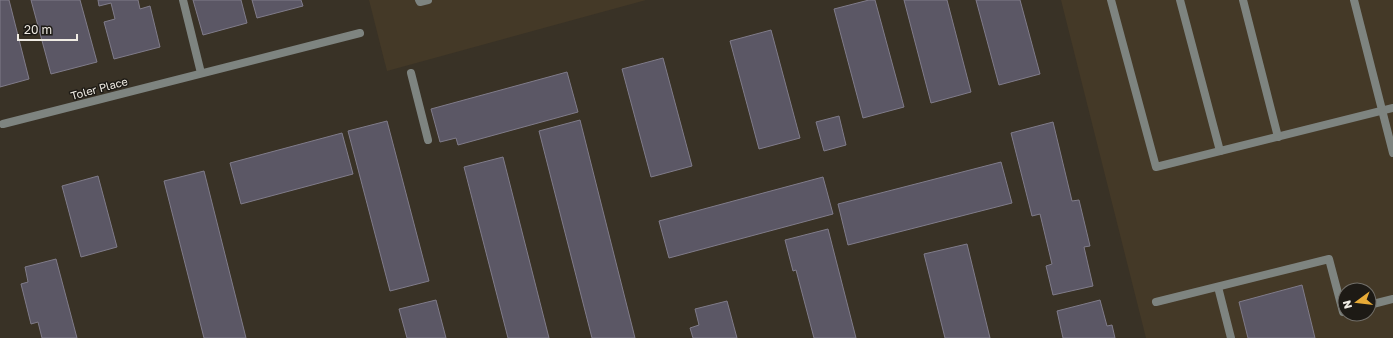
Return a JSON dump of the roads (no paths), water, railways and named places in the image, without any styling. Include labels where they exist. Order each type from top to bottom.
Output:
[{"type":"street","points":[[183,0],[201,73]]},
{"type":"street","points":[[419,0],[420,2],[428,0]]},
{"type":"street","points":[[1111,0],[1156,167],[1393,108]]},
{"type":"street","points":[[1180,0],[1220,151]]},
{"type":"street","points":[[1242,0],[1278,137]]},
{"type":"street","points":[[1354,0],[1393,153]]},
{"type":"street","name":"Toler Place","points":[[3,124],[360,33]]},
{"type":"street","points":[[411,74],[428,140]]},
{"type":"street","points":[[1156,302],[1329,259],[1337,289]]},
{"type":"street","points":[[1218,287],[1231,338]]},
{"type":"street","points":[[1377,303],[1393,299]]}]
